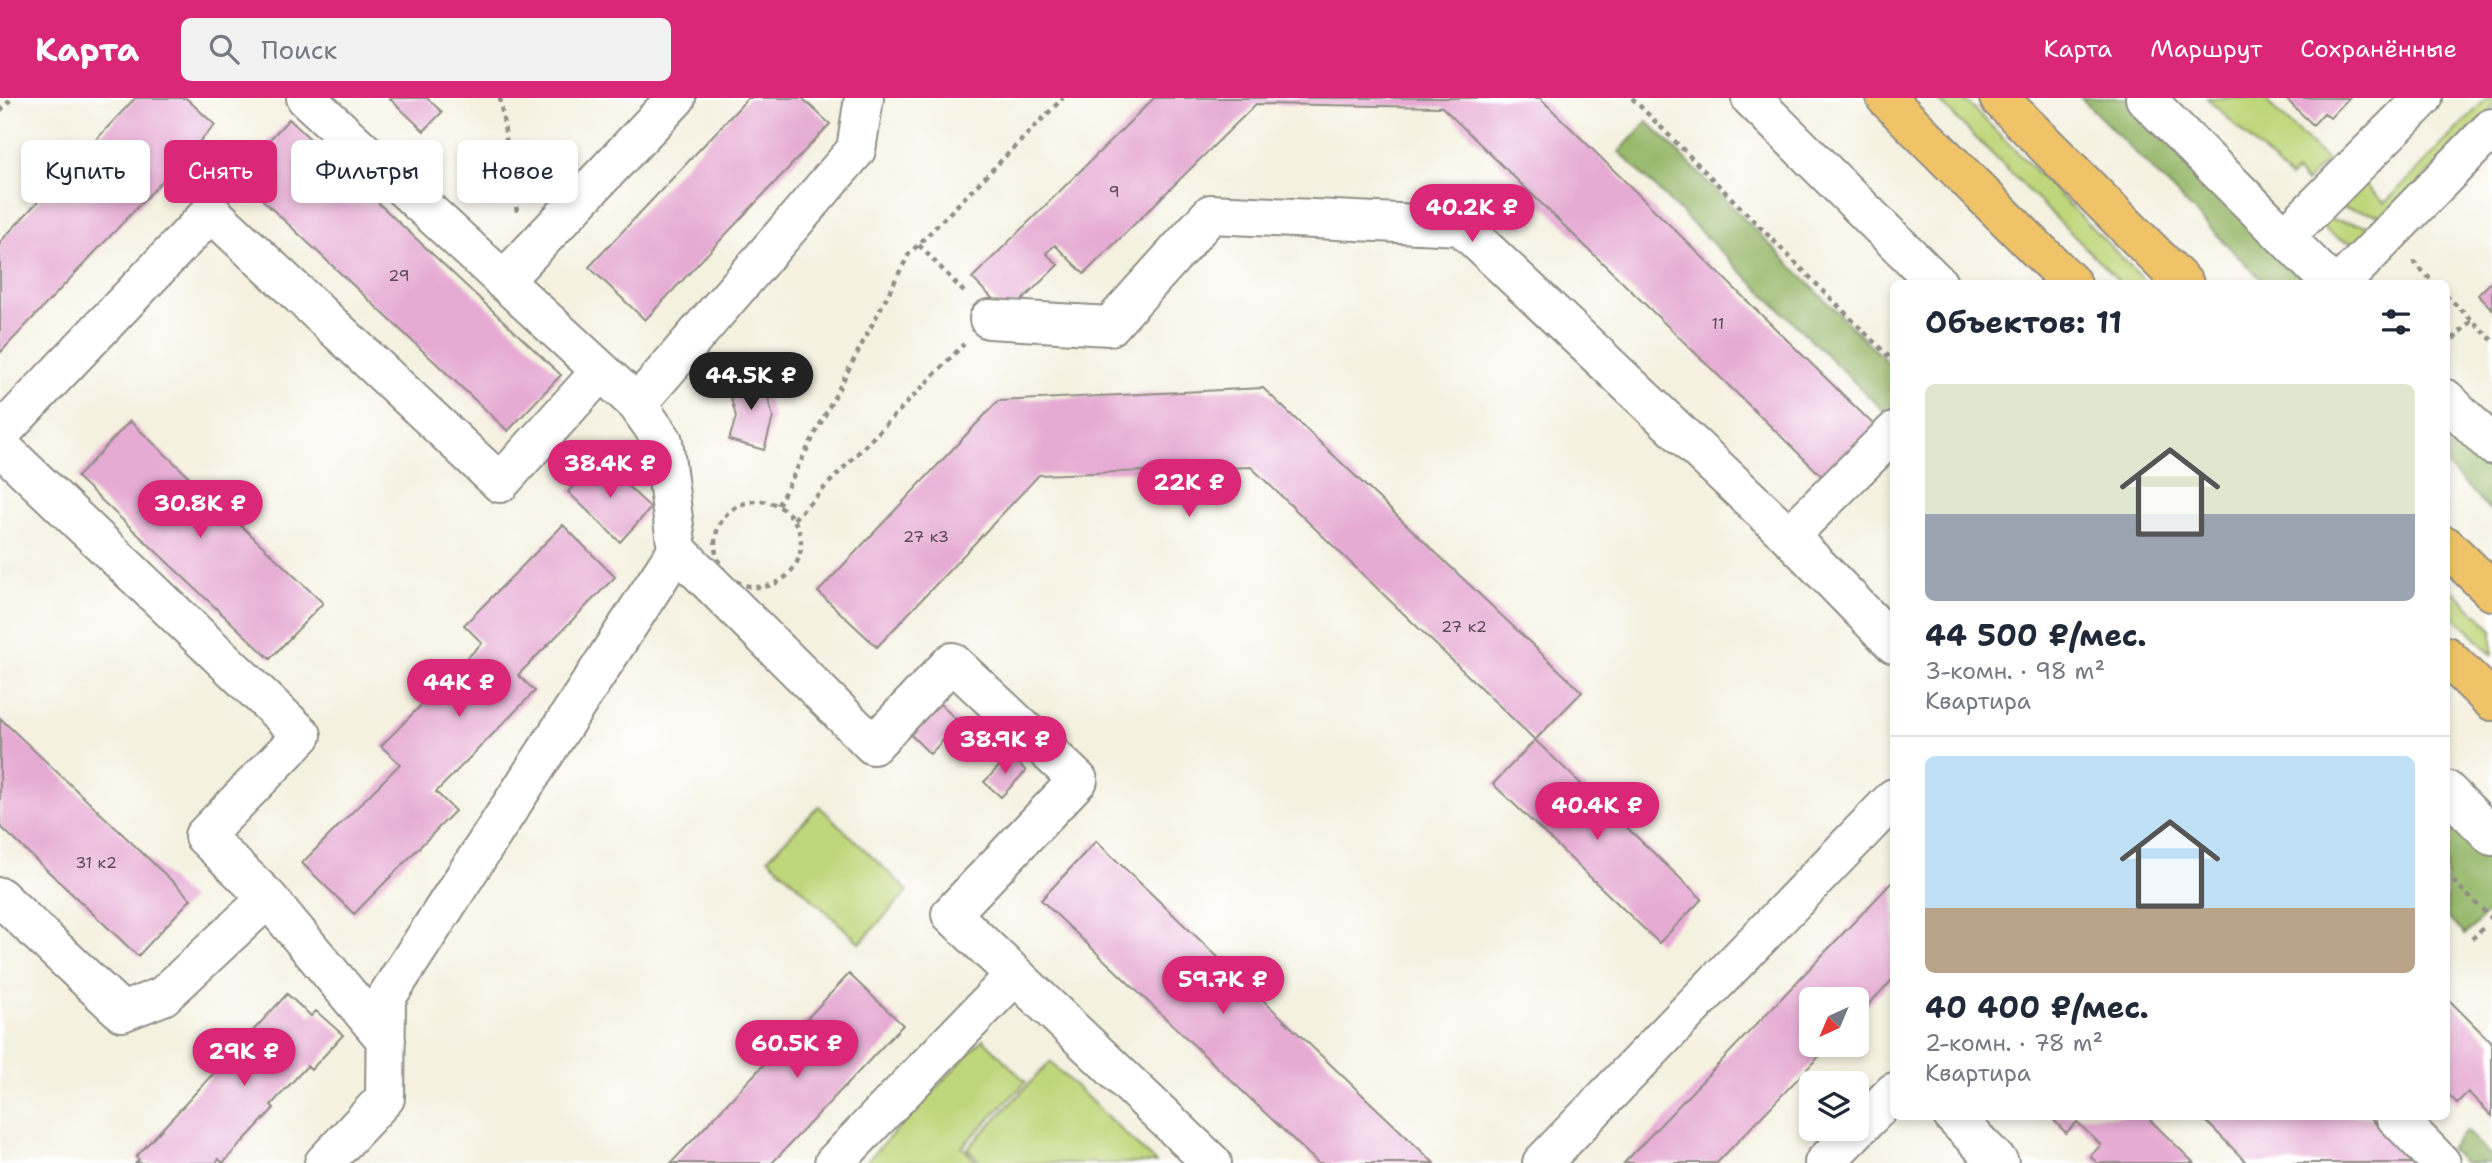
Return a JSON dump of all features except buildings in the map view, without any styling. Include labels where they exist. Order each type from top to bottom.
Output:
[{"type":"main road","points":[[1886,98],[2068,280]]},
{"type":"main road","points":[[1999,98],[2181,280]]},
{"type":"main road","points":[[2450,549],[2492,591]]},
{"type":"main road","points":[[2450,660],[2492,701]]},
{"type":"lane","points":[[306,98],[514,270],[600,372],[636,404],[663,441],[677,550],[873,745],[952,662],[1079,780],[951,914],[1212,1163]]},
{"type":"lane","points":[[514,270],[676,98]]},
{"type":"lane","points":[[636,404],[856,150],[864,98]]},
{"type":"lane","points":[[1751,98],[1934,280]]},
{"type":"lane","points":[[2146,98],[2328,280]]},
{"type":"lane","points":[[2285,237],[2423,98]]},
{"type":"lane","points":[[2344,280],[2492,128]]},
{"type":"lane","points":[[0,434],[211,212],[500,483],[600,372]]},
{"type":"lane","points":[[989,319],[1110,326],[1211,214],[1461,226],[1789,536],[1890,640]]},
{"type":"lane","points":[[2450,403],[2492,445]]},
{"type":"lane","points":[[1789,536],[1890,436]]},
{"type":"lane","points":[[0,446],[302,735],[204,836],[268,898],[386,1040]]},
{"type":"lane","points":[[324,1163],[385,1098],[386,998],[677,550]]},
{"type":"lane","points":[[2450,794],[2492,836]]},
{"type":"lane","points":[[1542,1163],[1890,801]]},
{"type":"lane","points":[[0,897],[122,1012],[163,996],[268,898]]},
{"type":"lane","points":[[834,1163],[1014,976]]},
{"type":"lane","points":[[1824,1163],[1890,1096]]},
{"type":"lane","points":[[1957,1120],[1999,1163]]},
{"type":"lane","points":[[2399,1120],[2441,1163]]},
{"type":"path","points":[[0,111],[12,98]]},
{"type":"path","points":[[500,98],[514,270]]},
{"type":"path","points":[[778,505],[909,254],[1063,98]]},
{"type":"path","points":[[1632,98],[1890,358]]},
{"type":"path","points":[[794,519],[989,319],[919,245]]},
{"type":"path","points":[[2409,257],[2431,280]]},
{"type":"path","points":[[2450,299],[2492,340]]},
{"type":"path","points":[[2450,342],[2472,320]]},
{"type":"path","points":[[757,500],[778,505],[794,519],[801,539],[798,559],[787,577],[768,586],[747,586],[729,576],[717,560],[714,539],[722,519],[737,506],[757,500]]},
{"type":"path","points":[[2450,878],[2492,919]]},
{"type":"path","points":[[2472,939],[2483,928]]},
{"type":"green space","points":[[1936,98],[1963,98],[2144,280],[2118,280]]},
{"type":"green space","points":[[2081,98],[2130,98],[2312,280],[2262,280]]},
{"type":"green space","points":[[2207,98],[2263,98],[2327,160],[2306,182],[2296,172],[2290,178]]},
{"type":"green space","points":[[2487,98],[2492,98],[2492,108],[2387,216],[2333,206],[2360,180],[2385,203]]},
{"type":"green space","points":[[1647,121],[1890,365],[1890,416],[1886,420],[1889,416],[1619,152]]},
{"type":"green space","points":[[2322,218],[2375,227],[2360,243],[2353,242],[2337,238],[2318,223]]},
{"type":"green space","points":[[2450,420],[2492,462],[2492,512],[2450,469]]},
{"type":"green space","points":[[2450,588],[2492,629],[2492,655],[2450,612]]},
{"type":"green space","points":[[819,806],[908,891],[860,943],[768,858]]},
{"type":"green space","points":[[2450,818],[2492,860],[2492,908],[2465,935],[2450,919]]},
{"type":"green space","points":[[983,1039],[1026,1082],[962,1147],[978,1163],[865,1163]]},
{"type":"green space","points":[[1050,1062],[1156,1163],[982,1163],[967,1149]]},
{"type":"green space","points":[[2466,1131],[2492,1157],[2492,1163],[2464,1163],[2449,1148]]}]
